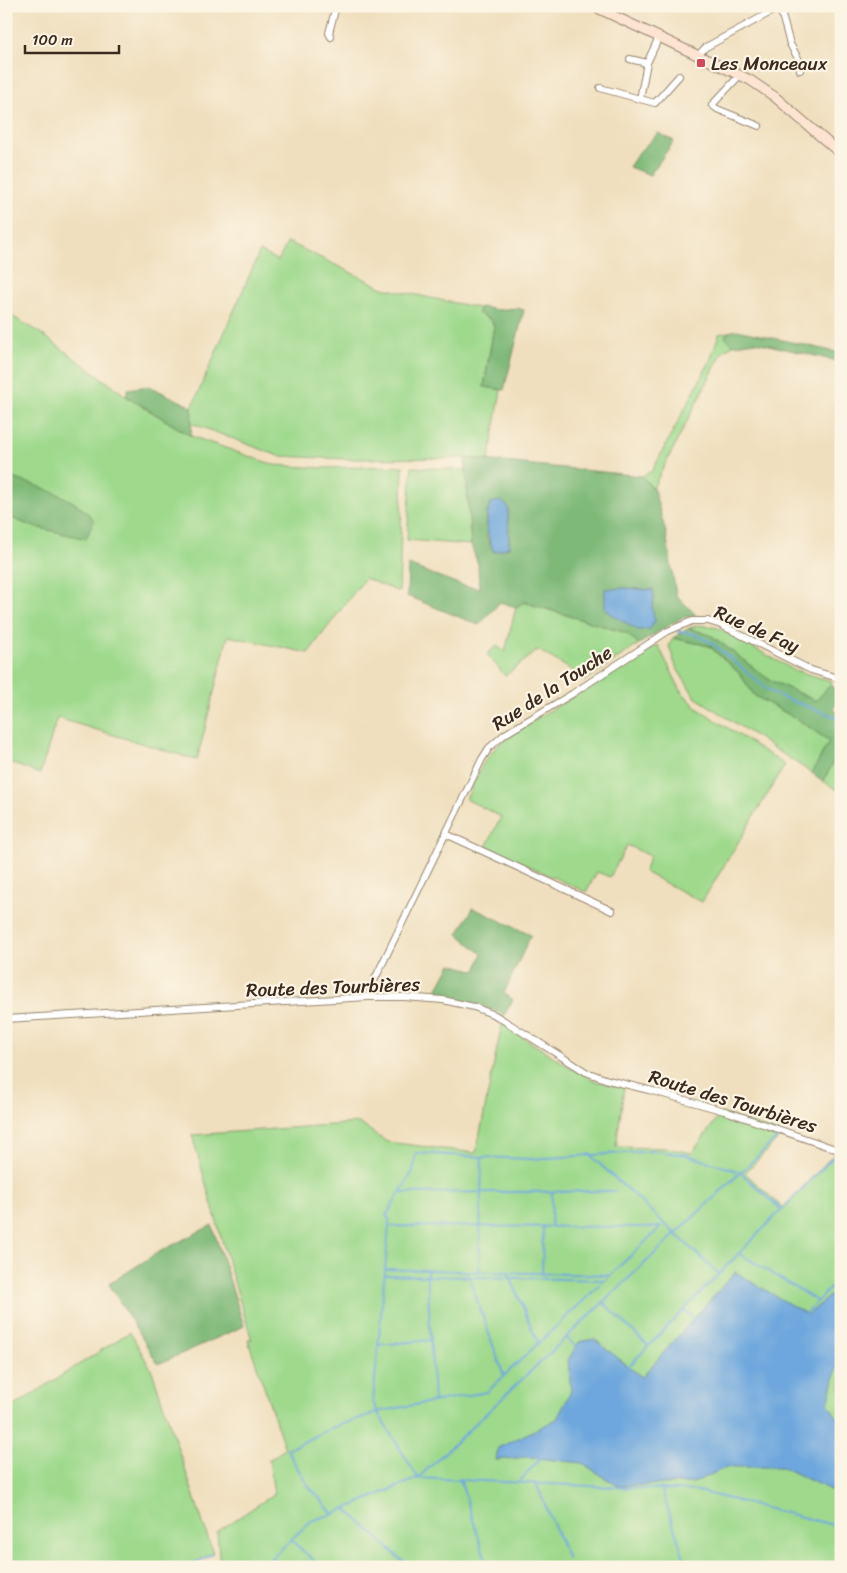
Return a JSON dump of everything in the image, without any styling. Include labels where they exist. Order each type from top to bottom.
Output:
[{"type":"main road","points":[[592,6],[750,80],[776,97],[841,154]]},
{"type":"street","points":[[331,37],[329,33],[336,6]]},
{"type":"street","points":[[698,55],[706,47],[781,7],[790,44],[799,60],[800,70]]},
{"type":"street","points":[[640,99],[647,62],[659,37]]},
{"type":"street","points":[[630,59],[647,62]]},
{"type":"street","points":[[740,75],[712,105],[717,109],[759,126]]},
{"type":"street","points":[[600,88],[655,103],[679,76]]},
{"type":"street","name":"Rue de Fay","points":[[661,635],[678,625],[692,621],[713,622],[733,630],[811,670],[841,679]]},
{"type":"street","name":"Rue de la Touche","points":[[368,997],[376,976],[489,748],[497,740],[518,726],[566,698],[661,635]]},
{"type":"street","points":[[446,834],[612,911]]},
{"type":"street","name":"Route des Tourbières","points":[[6,1019],[368,997],[443,1000],[495,1016],[586,1072],[608,1080],[728,1112],[841,1151]]},
{"type":"green space","points":[[658,133],[674,141],[650,175],[629,167],[639,152]]},
{"type":"green space","points":[[288,242],[383,288],[479,308],[479,313],[491,320],[494,326],[484,386],[501,390],[489,460],[465,458],[347,459],[279,456],[191,423],[192,407],[260,251],[278,261]]},
{"type":"green space","points":[[479,308],[497,310],[517,308],[524,310],[504,390],[484,387],[494,326],[491,320],[478,313]]},
{"type":"green space","points":[[6,313],[36,330],[126,396],[191,436],[274,465],[322,468],[403,466],[399,592],[365,578],[308,653],[228,636],[197,760],[57,718],[40,774],[6,761]]},
{"type":"green space","points":[[737,330],[841,353],[841,362],[756,342],[733,345],[725,337],[728,332]]},
{"type":"green space","points":[[728,332],[725,337],[733,345],[723,351],[653,488],[642,476],[652,471],[710,361],[719,334]]},
{"type":"green space","points":[[149,386],[192,407],[191,436],[126,396],[128,389]]},
{"type":"green space","points":[[465,458],[642,476],[654,490],[666,533],[676,595],[696,615],[681,618],[639,644],[626,633],[524,602],[516,607],[500,602],[479,625],[407,596],[408,565],[464,586],[479,588],[478,564],[471,545]],"holes":[[[508,507],[509,547],[494,552],[487,538],[487,512]],[[605,589],[653,590],[652,608]]]},
{"type":"green space","points":[[412,467],[466,470],[471,545],[407,540]]},
{"type":"green space","points":[[6,476],[42,487],[65,497],[85,511],[94,520],[86,539],[31,526],[6,516]]},
{"type":"green space","points":[[523,602],[626,633],[639,644],[584,681],[570,669],[538,650],[505,676],[487,654],[497,646],[505,652],[516,607]]},
{"type":"green space","points":[[699,625],[718,628],[794,670],[832,681],[831,684],[816,701],[768,679],[712,636],[689,628]]},
{"type":"green space","points":[[689,628],[712,636],[768,679],[816,701],[831,684],[838,698],[834,710],[841,714],[841,749],[823,781],[812,773],[829,741],[797,719],[755,696],[739,673],[710,646],[673,638]]},
{"type":"green space","points":[[673,638],[709,646],[739,673],[755,696],[797,719],[829,741],[812,773],[695,697],[676,667],[669,646]]},
{"type":"green space","points":[[658,645],[681,691],[697,708],[785,765],[702,902],[644,872],[650,856],[627,845],[610,877],[597,872],[586,892],[486,847],[501,817],[466,799],[484,762],[497,746],[521,728]]},
{"type":"green space","points":[[841,749],[841,792],[823,781]]},
{"type":"green space","points":[[473,908],[531,935],[504,993],[513,1000],[504,1015],[483,1006],[434,995],[451,964],[476,971],[482,954],[458,934]]},
{"type":"green space","points":[[502,1024],[568,1066],[596,1081],[624,1088],[616,1147],[667,1148],[692,1153],[721,1113],[783,1134],[745,1173],[783,1208],[837,1151],[841,1153],[841,1567],[220,1567],[217,1532],[274,1494],[269,1460],[285,1449],[248,1340],[252,1340],[192,1135],[359,1123],[387,1142],[476,1153]]},
{"type":"green space","points":[[212,1225],[244,1326],[158,1364],[109,1284],[157,1253]]},
{"type":"green space","points":[[130,1332],[152,1371],[213,1553],[191,1567],[6,1567],[6,1411]]},
{"type":"water","points":[[501,501],[508,507],[509,547],[494,552],[489,540],[487,516],[490,503]]},
{"type":"water","points":[[605,589],[653,590],[652,608],[655,621],[650,629],[638,630],[611,614],[605,607]]},
{"type":"water","points":[[735,1272],[808,1315],[839,1287],[841,1289],[841,1362],[836,1371],[828,1404],[841,1422],[841,1495],[782,1467],[727,1467],[693,1483],[618,1486],[582,1463],[527,1457],[496,1460],[498,1448],[557,1419],[571,1391],[568,1360],[579,1342],[594,1339],[642,1377]]},
{"type":"waterway","points":[[677,631],[694,634],[712,643],[768,690],[784,698],[841,719]]},
{"type":"waterway","points":[[262,1567],[311,1521],[333,1514],[418,1478],[780,1135]]},
{"type":"waterway","points":[[782,1210],[740,1172],[687,1155],[655,1151],[531,1159],[416,1153],[413,1171],[386,1216],[389,1218],[389,1226],[373,1402],[418,1478],[698,1491],[841,1527]]},
{"type":"waterway","points":[[628,1367],[838,1152]]},
{"type":"waterway","points":[[589,1154],[719,1274]]},
{"type":"waterway","points":[[479,1272],[482,1157]]},
{"type":"waterway","points":[[400,1193],[615,1191]]},
{"type":"waterway","points":[[551,1227],[552,1192]]},
{"type":"waterway","points":[[333,1514],[307,1484],[287,1450],[334,1427],[381,1411],[487,1392],[661,1227],[389,1226]]},
{"type":"waterway","points":[[542,1274],[543,1226]]},
{"type":"waterway","points":[[740,1254],[817,1301]]},
{"type":"waterway","points":[[385,1269],[608,1275]]},
{"type":"waterway","points":[[427,1270],[434,1402]]},
{"type":"waterway","points":[[467,1272],[504,1376]]},
{"type":"waterway","points":[[508,1272],[538,1343]]},
{"type":"waterway","points":[[385,1275],[604,1280]]},
{"type":"waterway","points":[[804,1315],[841,1277]]},
{"type":"waterway","points":[[603,1302],[648,1346]]},
{"type":"waterway","points":[[684,1310],[695,1320]]},
{"type":"waterway","points":[[566,1337],[577,1348]]},
{"type":"waterway","points":[[378,1345],[431,1340]]},
{"type":"waterway","points":[[520,1481],[542,1457]]},
{"type":"waterway","points":[[460,1479],[488,1567]]},
{"type":"waterway","points":[[536,1483],[568,1559]]},
{"type":"waterway","points":[[661,1488],[687,1567]]},
{"type":"waterway","points":[[345,1508],[409,1567]]},
{"type":"waterway","points":[[291,1540],[321,1567]]},
{"type":"waterway","points":[[190,1567],[211,1554]]},
{"type":"place","name":"Les Monceaux","points":[[701,63]]}]
